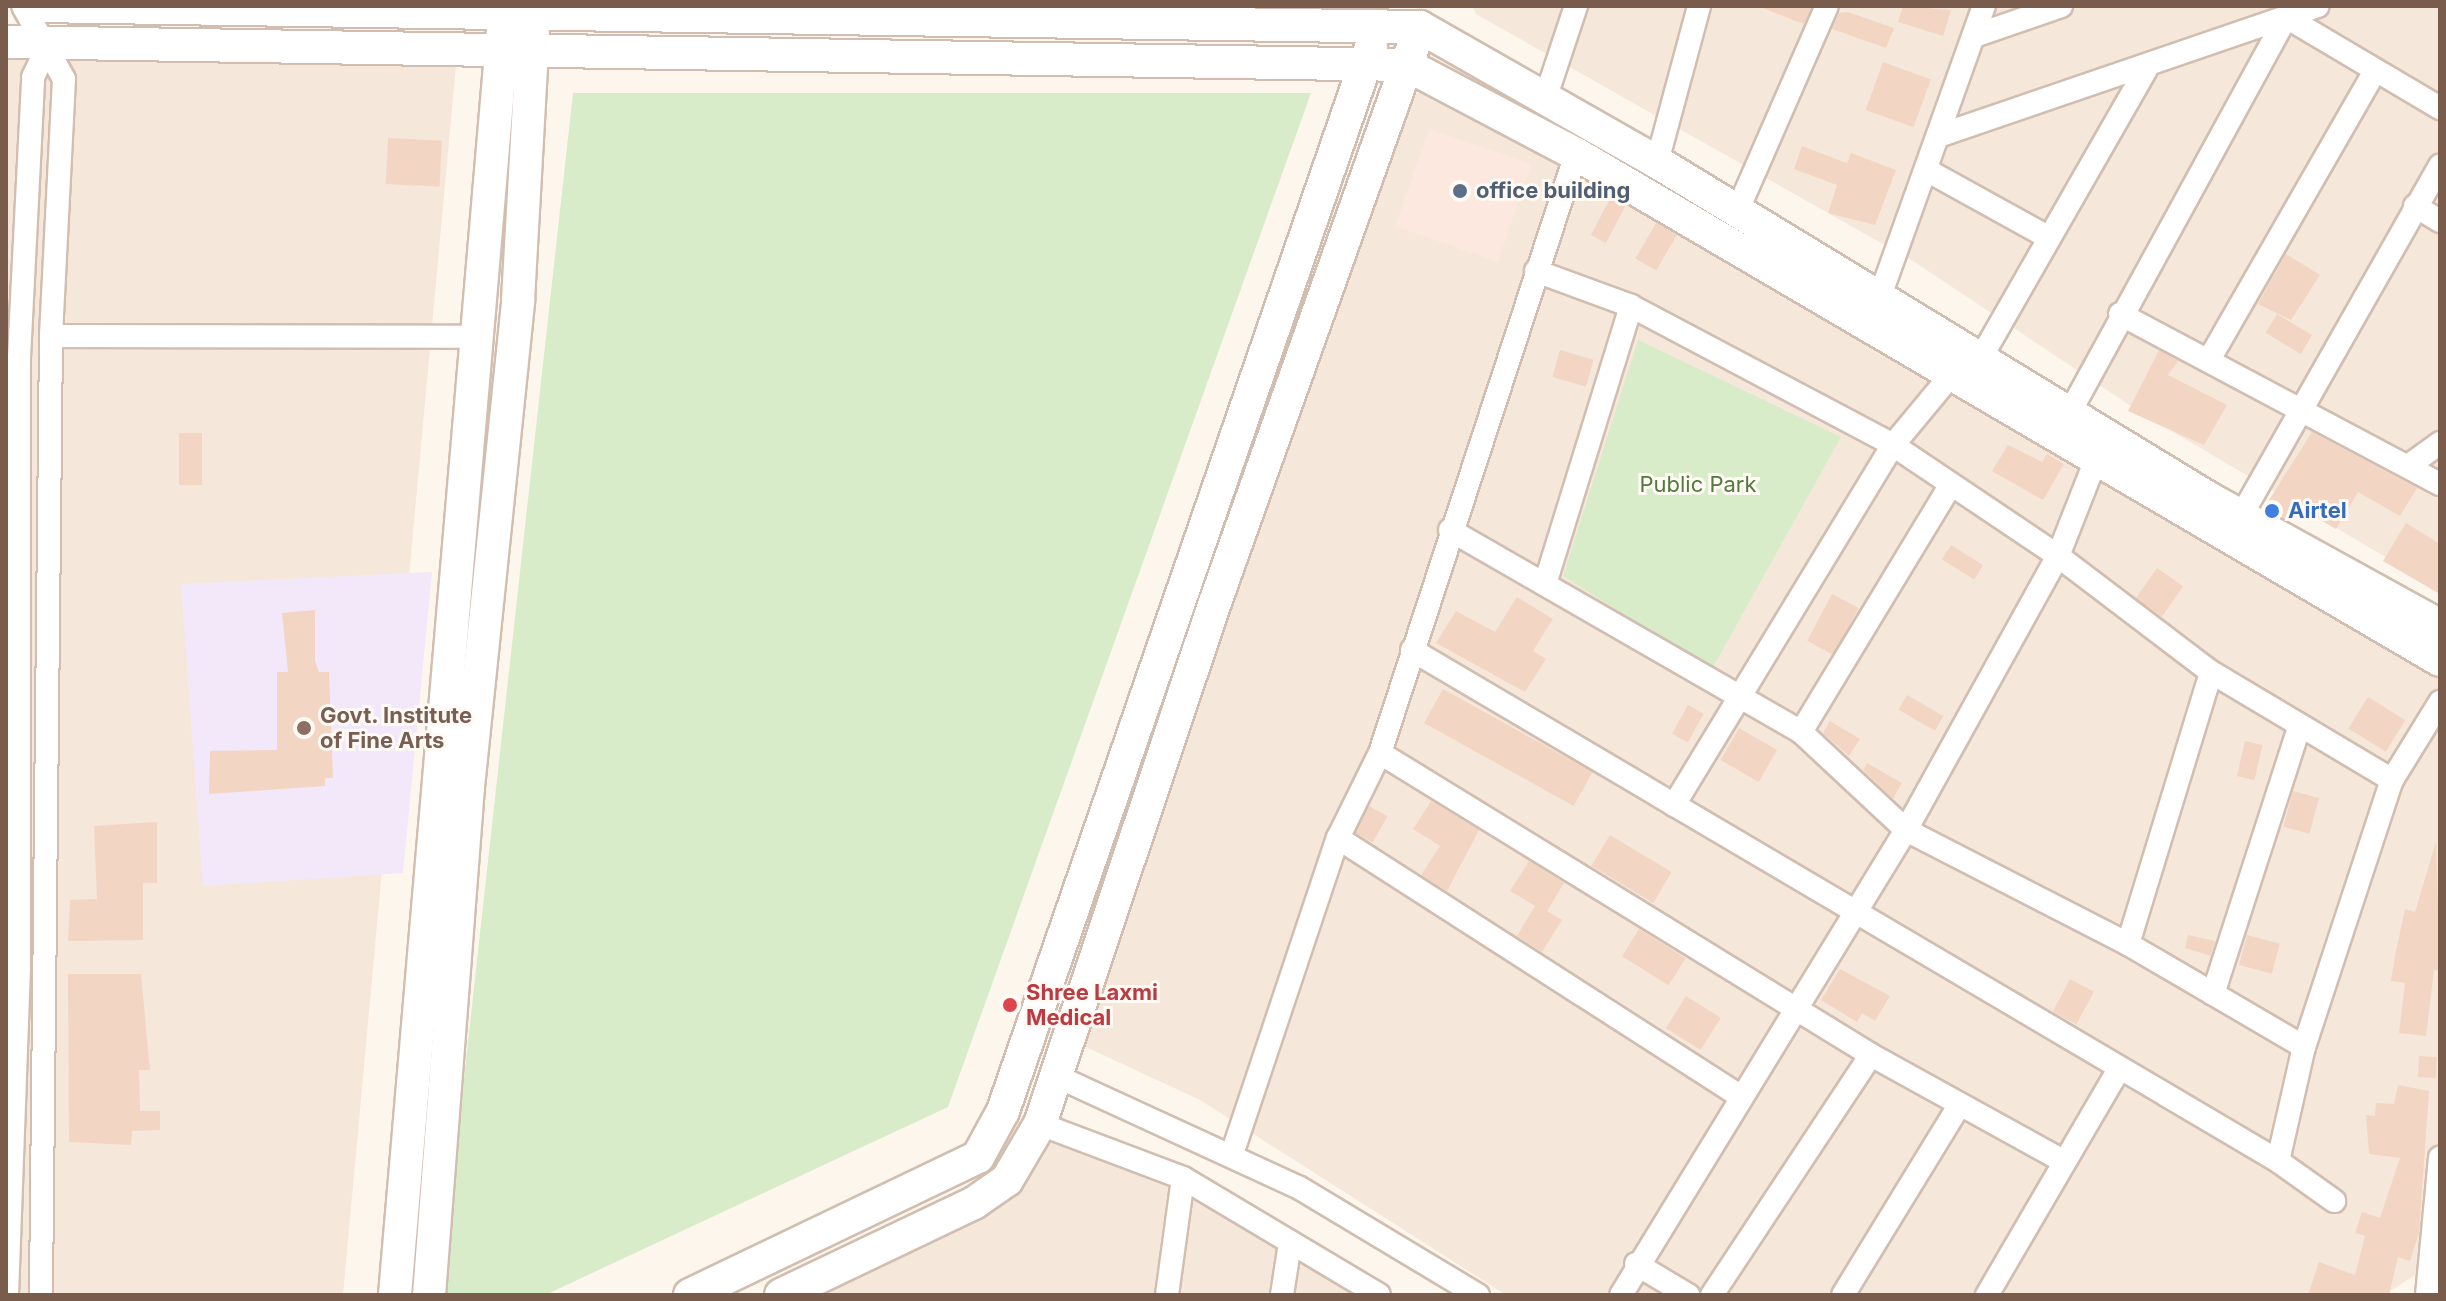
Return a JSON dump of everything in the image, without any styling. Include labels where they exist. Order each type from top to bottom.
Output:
[{"type":"main road","points":[[36,6],[1424,16],[1736,214],[1873,314]]},
{"type":"main road","points":[[429,1295],[468,787],[518,300],[518,9]]},
{"type":"main road","points":[[690,1295],[978,1157],[1003,1111],[1366,65],[1380,16]]},
{"type":"main road","points":[[781,1295],[974,1203],[1007,1180],[1040,1124],[1054,1075],[1424,16]]},
{"type":"main road","points":[[6,42],[1407,65],[1873,314],[1966,367],[2070,412],[2241,516],[2440,626]]},
{"type":"main road","points":[[395,1295],[476,337],[518,52]]},
{"type":"main road","points":[[1966,367],[2095,462],[2440,660]]},
{"type":"street","points":[[23,6],[49,44],[64,79],[51,336],[41,1295]]},
{"type":"street","points":[[1546,96],[1576,6]]},
{"type":"street","points":[[1657,162],[1699,6]]},
{"type":"street","points":[[1736,214],[1827,6]]},
{"type":"street","points":[[1873,314],[1930,172],[1984,6]]},
{"type":"street","points":[[1977,35],[2061,6]]},
{"type":"street","points":[[1941,135],[2146,69],[2317,6]]},
{"type":"street","points":[[778,56],[780,12]]},
{"type":"street","points":[[2286,17],[2440,108]]},
{"type":"street","points":[[2070,412],[2120,314],[2286,17]]},
{"type":"street","points":[[7,1295],[13,967],[14,512],[19,358],[33,77],[49,44]]},
{"type":"street","points":[[1674,805],[1893,445],[1966,367],[2146,69]]},
{"type":"street","points":[[2210,358],[2375,71]]},
{"type":"street","points":[[1232,1154],[1338,838],[1380,753],[1450,530],[1576,154]]},
{"type":"street","points":[[2241,516],[2296,408],[2440,165]]},
{"type":"street","points":[[1930,172],[2046,236]]},
{"type":"street","points":[[2415,206],[2440,221]]},
{"type":"street","points":[[1536,271],[1631,306],[1893,445],[2058,556],[2211,672],[2392,780]]},
{"type":"street","points":[[1545,584],[1631,306]]},
{"type":"street","points":[[2120,314],[2210,358],[2296,408],[2411,464],[2440,484]]},
{"type":"street","points":[[51,336],[476,337]]},
{"type":"street","points":[[2411,464],[2440,443]]},
{"type":"street","points":[[1621,1295],[1636,1264],[1740,1096],[1799,1008],[1851,912],[1906,830],[2058,556],[2095,462]]},
{"type":"street","points":[[1801,732],[1950,486]]},
{"type":"street","points":[[1450,530],[1801,732],[1906,830],[2128,944],[2304,1047]]},
{"type":"street","points":[[1412,650],[2118,1071],[2278,1161],[2334,1201]]},
{"type":"street","points":[[2128,944],[2211,672]]},
{"type":"street","points":[[2278,1161],[2304,1047],[2392,780],[2440,702]]},
{"type":"street","points":[[2213,994],[2299,727]]},
{"type":"street","points":[[1380,753],[1871,1055],[2061,1160]]},
{"type":"street","points":[[1338,838],[1740,1096]]},
{"type":"street","points":[[1712,1295],[1871,1055]]},
{"type":"street","points":[[1987,1295],[2061,1160],[2118,1071]]},
{"type":"street","points":[[1054,1075],[1232,1154],[1478,1295]]},
{"type":"street","points":[[1843,1295],[1959,1106]]},
{"type":"street","points":[[1040,1124],[1183,1178],[1379,1295]]},
{"type":"street","points":[[2427,1295],[2440,1158]]},
{"type":"street","points":[[1167,1295],[1183,1178]]},
{"type":"street","points":[[1282,1295],[1290,1243]]},
{"type":"street","points":[[1636,1264],[1688,1295]]},
{"type":"shaded area","points":[[1472,6],[2440,6],[2440,589],[2146,416],[1913,261],[1476,14]]},
{"type":"shaded area","points":[[6,35],[457,54],[343,1295],[6,1295]]},
{"type":"shaded area","points":[[1443,84],[2440,652],[2440,1259],[2384,1295],[1506,1295],[1200,1100],[1060,1035],[1402,99]]},
{"type":"shaded area","points":[[1429,129],[1531,164],[1498,262],[1395,226]]},
{"type":"shaded area","name":"Govt. Institute of Fine Arts","points":[[432,572],[403,873],[203,886],[181,584]]},
{"type":"shaded area","points":[[1044,1129],[1223,1207],[1360,1295],[781,1295],[1016,1179]]},
{"type":"green space","points":[[573,93],[1311,93],[948,1107],[545,1295],[440,1295]]},
{"type":"green space","name":"Public Park","points":[[1638,340],[1841,437],[1712,669],[1563,576]]},
{"type":"building","points":[[1812,6],[1804,24],[1760,7]]},
{"type":"building","points":[[1903,6],[1951,10],[1943,36],[1898,22]]},
{"type":"building","points":[[1848,12],[1894,28],[1886,48],[1832,29],[1839,13]]},
{"type":"building","points":[[1883,62],[1931,79],[1913,127],[1866,110]]},
{"type":"building","points":[[388,138],[442,141],[440,187],[386,184]]},
{"type":"building","points":[[1802,146],[1847,163],[1851,153],[1896,170],[1875,225],[1828,213],[1837,185],[1794,169]]},
{"type":"building","points":[[1611,197],[1626,205],[1606,243],[1591,235]]},
{"type":"building","points":[[1656,223],[1677,235],[1656,271],[1636,259]]},
{"type":"building","points":[[2286,254],[2320,275],[2291,320],[2258,304]]},
{"type":"building","points":[[2277,314],[2312,335],[2301,354],[2266,333]]},
{"type":"building","points":[[1560,350],[1594,360],[1586,387],[1552,377]]},
{"type":"building","points":[[2159,350],[2178,361],[2168,375],[2227,405],[2204,445],[2128,411]]},
{"type":"building","points":[[2312,432],[2417,488],[2400,516],[2358,492],[2336,529],[2293,504],[2285,519],[2266,505]]},
{"type":"building","points":[[179,433],[202,433],[202,485],[179,485]]},
{"type":"building","points":[[2008,445],[2042,462],[2047,454],[2064,464],[2043,500],[1992,471]]},
{"type":"building","points":[[2406,523],[2440,544],[2440,594],[2383,561]]},
{"type":"building","points":[[1951,545],[1983,565],[1974,580],[1942,559]]},
{"type":"building","points":[[2157,568],[2183,586],[2162,617],[2136,598]]},
{"type":"building","points":[[1832,594],[1858,608],[1834,655],[1807,641]]},
{"type":"building","points":[[1517,597],[1553,619],[1533,651],[1546,659],[1525,692],[1436,643],[1456,611],[1495,632]]},
{"type":"building","points":[[315,610],[315,661],[319,672],[329,672],[333,778],[325,778],[325,786],[209,794],[210,751],[277,750],[277,672],[288,672],[282,613]]},
{"type":"building","points":[[1443,689],[1593,772],[1574,806],[1424,723]]},
{"type":"building","points":[[1907,695],[1943,716],[1935,731],[1898,710]]},
{"type":"building","points":[[2368,697],[2405,720],[2386,752],[2348,728]]},
{"type":"building","points":[[1688,705],[1704,714],[1688,743],[1672,734]]},
{"type":"building","points":[[1830,721],[1860,739],[1849,756],[1823,733]]},
{"type":"building","points":[[1739,728],[1777,750],[1759,782],[1720,760]]},
{"type":"building","points":[[2245,741],[2263,745],[2254,780],[2237,776]]},
{"type":"building","points":[[1867,763],[1902,783],[1893,799],[1863,770]]},
{"type":"building","points":[[2293,791],[2319,798],[2310,834],[2283,827]]},
{"type":"building","points":[[1431,801],[1479,830],[1447,891],[1421,875],[1440,846],[1413,829]]},
{"type":"building","points":[[1369,806],[1387,816],[1373,842],[1354,832]]},
{"type":"building","points":[[157,822],[157,883],[143,883],[143,940],[68,941],[70,900],[97,899],[94,826]]},
{"type":"building","points":[[1610,835],[1672,872],[1653,903],[1591,866]]},
{"type":"building","points":[[2436,842],[2440,971],[2434,970],[2426,1036],[2399,1033],[2405,983],[2391,981],[2396,951],[2405,909],[2415,912]]},
{"type":"building","points":[[1529,861],[1564,883],[1547,911],[1562,920],[1542,952],[1517,936],[1535,906],[1510,891]]},
{"type":"building","points":[[1639,929],[1686,958],[1669,985],[1622,956]]},
{"type":"building","points":[[2188,935],[2215,941],[2211,956],[2185,948]]},
{"type":"building","points":[[2247,935],[2280,944],[2272,974],[2239,965]]},
{"type":"building","points":[[1840,969],[1890,996],[1875,1021],[1862,1013],[1857,1022],[1821,1000]]},
{"type":"building","points":[[68,974],[141,974],[150,1070],[139,1070],[140,1111],[160,1111],[160,1130],[132,1131],[131,1145],[69,1142]]},
{"type":"building","points":[[2070,979],[2094,992],[2076,1024],[2053,1012]]},
{"type":"building","points":[[1686,996],[1721,1018],[1701,1050],[1666,1028]]},
{"type":"building","points":[[2419,1056],[2437,1057],[2436,1078],[2418,1077]]},
{"type":"building","points":[[2398,1085],[2429,1091],[2419,1233],[2410,1261],[2398,1257],[2389,1295],[2308,1295],[2319,1262],[2355,1275],[2365,1236],[2355,1233],[2362,1212],[2380,1218],[2400,1158],[2369,1154],[2366,1115],[2375,1116],[2376,1103],[2394,1104]]},
{"type":"place","name":"office building","points":[[1460,191]]},
{"type":"place","name":"Airtel","points":[[2272,511]]},
{"type":"place","name":"Govt. Institute of Fine Arts","points":[[304,728]]},
{"type":"place","name":"Shree Laxmi Medical","points":[[1010,1005]]}]
